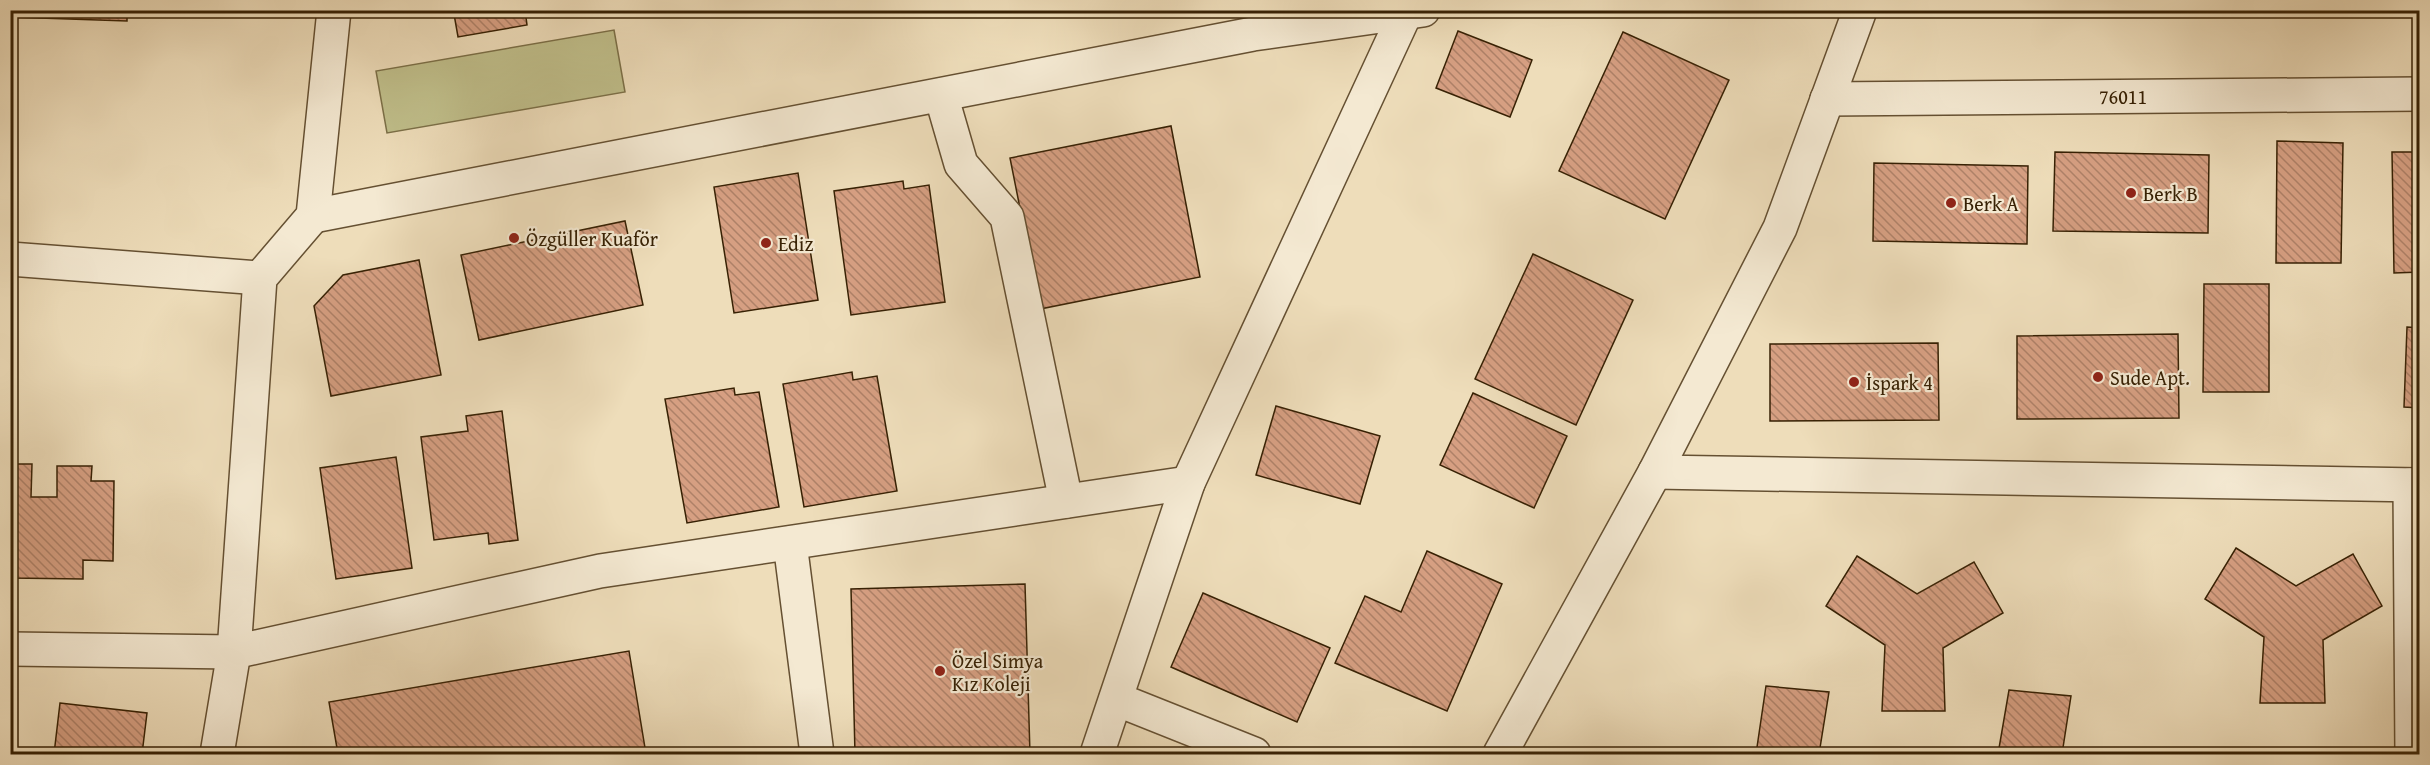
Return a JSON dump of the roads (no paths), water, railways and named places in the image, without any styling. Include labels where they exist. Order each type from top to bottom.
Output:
[{"type":"street","points":[[217,754],[234,652],[260,278],[313,216],[333,10]]},
{"type":"street","points":[[1500,754],[1655,472],[1780,228],[1860,10]]},
{"type":"street","points":[[313,216],[941,95],[1251,22],[1414,12],[1188,483],[1097,754]]},
{"type":"street","name":"76011","points":[[1827,99],[2420,94]]},
{"type":"street","points":[[941,95],[961,164],[1007,217],[1066,501]]},
{"type":"street","points":[[10,259],[260,278]]},
{"type":"street","points":[[1655,472],[2415,485],[2412,754]]},
{"type":"street","points":[[10,649],[234,652],[600,571],[1188,483]]},
{"type":"street","points":[[790,543],[817,754]]},
{"type":"street","points":[[1116,699],[1254,754]]},
{"type":"place","name":"Berk B","points":[[2131,193]]},
{"type":"place","name":"Berk A","points":[[1951,203]]},
{"type":"place","name":"Özgüller Kuaför","points":[[514,238]]},
{"type":"place","name":"Ediz","points":[[766,243]]},
{"type":"place","name":"Sude Apt.","points":[[2098,377]]},
{"type":"place","name":"İspark 4","points":[[1854,382]]},
{"type":"place","name":"Özel Simya Kız Koleji","points":[[940,671]]}]
